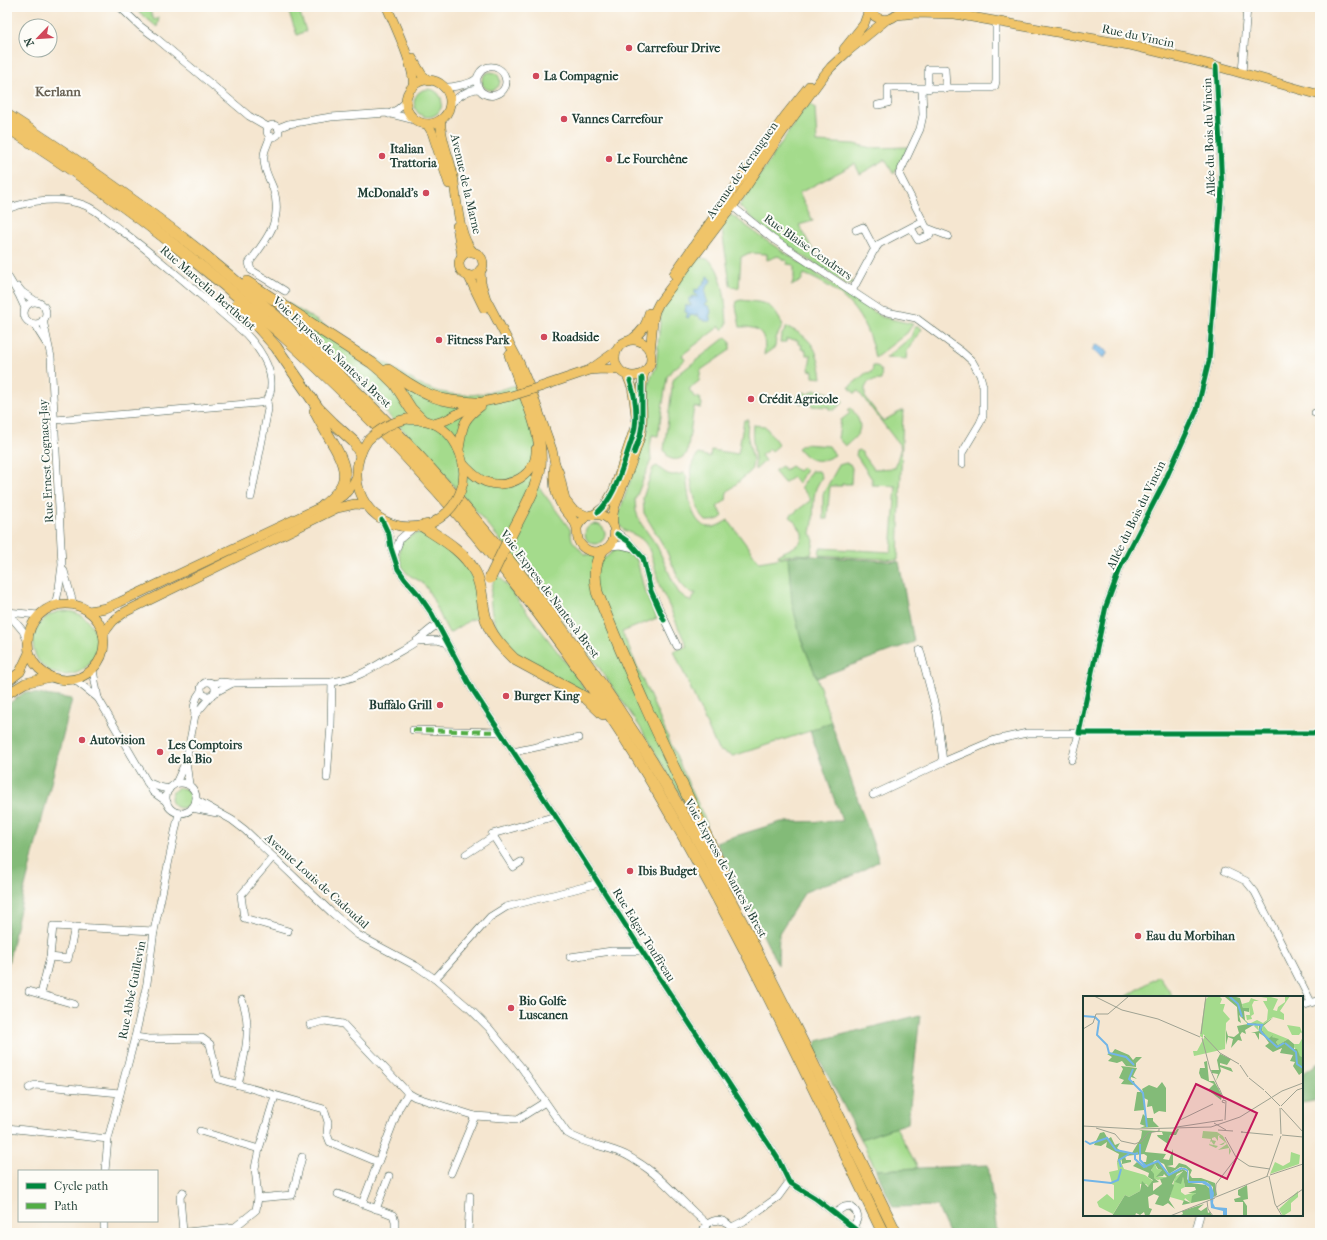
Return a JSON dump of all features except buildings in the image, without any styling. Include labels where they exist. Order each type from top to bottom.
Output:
[{"type":"highway","name":"Voie Express de Nantes à Brest","points":[[7,115],[100,177],[201,253],[288,327],[372,408],[426,464],[515,568],[584,660],[629,726],[688,823],[750,938],[896,1233]]},
{"type":"highway","name":"Voie Express de Nantes à Brest","points":[[7,127],[86,179],[163,236],[269,324],[343,393],[395,446],[439,493],[513,582],[550,630],[594,692],[654,786],[696,858],[738,936],[883,1233]]},
{"type":"highway","points":[[201,253],[212,254],[243,280],[264,295],[372,363],[395,384],[411,409],[422,420]]},
{"type":"highway","points":[[204,269],[211,281],[251,318],[264,333],[305,390],[327,417],[354,442],[360,453]]},
{"type":"highway","points":[[372,363],[380,365],[411,385],[432,396],[453,401],[478,403]]},
{"type":"highway","points":[[495,638],[487,600],[488,585],[533,488],[540,468],[540,448],[535,424],[518,378]]},
{"type":"highway","points":[[305,390],[341,459],[345,470],[344,480],[338,491],[333,498],[323,506]]},
{"type":"highway","points":[[423,525],[451,545],[470,565],[479,580],[486,620],[495,638],[502,646],[514,659],[581,695],[592,704],[603,715],[642,776],[654,786]]},
{"type":"highway","points":[[606,548],[597,560],[594,570],[597,592],[658,735],[744,916],[750,938]]},
{"type":"main road","points":[[387,7],[413,78],[413,87],[407,101],[409,111],[415,120],[432,124],[442,120],[448,111],[450,98],[443,87],[437,82],[422,76],[414,65],[391,7]]},
{"type":"main road","name":"Rue du Vincin","points":[[927,7],[947,14]]},
{"type":"main road","points":[[868,8],[875,18],[886,20]]},
{"type":"main road","name":"Avenue de Keranguen","points":[[632,339],[642,331],[647,323],[651,307],[785,116],[816,77],[846,47],[864,24],[868,8]]},
{"type":"main road","name":"Rue du Vincin","points":[[899,11],[947,14],[1129,45],[1216,66],[1320,95]]},
{"type":"main road","name":"Avenue de Keranguen","points":[[650,353],[653,320],[655,310],[659,303],[732,206],[820,79],[848,51],[899,11]]},
{"type":"main road","points":[[413,87],[423,81],[429,80]]},
{"type":"main road","name":"Avenue de la Marne","points":[[442,120],[441,131],[453,172],[460,222],[467,242],[473,252]]},
{"type":"main road","name":"Avenue de la Marne","points":[[427,124],[432,132],[448,177],[462,256]]},
{"type":"main road","points":[[480,270],[475,275],[464,274],[460,268],[459,262],[462,256],[473,252],[479,255],[482,261],[480,270],[481,283],[486,299],[524,373],[552,450],[556,494],[562,507],[576,523],[578,539],[584,548],[591,551],[606,548],[613,540],[612,511],[621,491],[640,436],[642,418],[641,386],[644,372],[650,364],[650,353],[648,348],[642,342],[632,339],[620,344],[615,352],[590,370]]},
{"type":"main road","points":[[468,275],[509,355],[521,375],[537,409]]},
{"type":"main road","points":[[577,528],[581,521],[604,507],[614,490],[635,427],[632,387],[615,362],[615,352]]},
{"type":"main road","points":[[464,465],[476,477],[482,480],[505,484],[517,480],[527,473],[534,463],[536,453],[535,438],[518,378],[509,355]]},
{"type":"main road","points":[[434,424],[446,420],[478,403],[510,396],[590,370],[602,369],[636,376],[644,372]]},
{"type":"main road","points":[[459,449],[462,428],[468,417],[481,406],[495,399]]},
{"type":"main road","points":[[407,419],[422,420],[434,424],[449,435],[459,449],[464,465],[463,483],[460,494],[454,504],[442,517],[423,525],[398,526],[382,520],[366,505],[359,492],[356,478],[357,464],[360,453],[368,440],[383,427],[407,419]]},
{"type":"main road","points":[[554,464],[559,473],[565,500],[573,510],[607,518],[613,528]]},
{"type":"main road","points":[[89,611],[106,608],[120,602],[334,502],[347,493],[356,478]]},
{"type":"main road","points":[[104,634],[113,621],[125,612],[337,508],[355,504],[366,505]]},
{"type":"main road","points":[[7,694],[25,683],[51,678],[75,680],[93,670],[101,659],[104,646],[104,634],[100,625],[89,611],[73,603],[55,605],[43,611],[30,627],[27,640],[29,653],[35,666],[51,678]]},
{"type":"main road","points":[[7,682],[20,672],[29,653]]},
{"type":"street","points":[[120,7],[140,26],[169,48],[249,116],[268,127],[273,125],[278,128]]},
{"type":"street","points":[[1242,73],[1247,7]]},
{"type":"street","points":[[878,105],[888,103],[888,88],[987,89],[995,86],[996,22]]},
{"type":"street","points":[[491,66],[502,71],[506,78],[503,90],[496,95],[487,95],[479,89],[477,79],[482,70],[491,66]]},
{"type":"street","name":"Allée du Bois du Vincin","points":[[1072,760],[1106,606],[1121,566],[1164,483],[1197,410],[1209,361],[1222,187],[1216,66]]},
{"type":"street","points":[[910,228],[918,240],[930,235],[899,174],[920,129],[928,69],[945,69],[946,89]]},
{"type":"street","points":[[443,87],[453,87],[477,79]]},
{"type":"street","points":[[450,105],[457,97],[475,89],[479,89]]},
{"type":"street","points":[[389,114],[398,109],[407,101]]},
{"type":"street","points":[[278,128],[288,124],[331,117],[389,114],[415,120]]},
{"type":"street","points":[[268,127],[267,131],[270,136]]},
{"type":"street","points":[[270,136],[277,135],[279,131],[278,128]]},
{"type":"street","points":[[270,136],[263,154],[266,171],[273,189],[277,206],[274,226],[249,263],[251,270],[285,291]]},
{"type":"street","name":"Rue Marcelin Berthelot","points":[[7,208],[16,205],[48,200],[68,201],[86,205],[162,262],[250,338],[263,356],[270,374],[271,393],[267,401],[268,409],[251,497]]},
{"type":"street","name":"Rue Blaise Cendrars","points":[[732,206],[773,239],[882,311],[916,318],[972,361],[980,375],[983,386],[983,416],[962,453],[962,464]]},
{"type":"street","name":"Rue Blaise Cendrars","points":[[852,291],[875,250],[880,244],[923,221]]},
{"type":"street","points":[[856,230],[863,227],[875,250]]},
{"type":"street","points":[[927,228],[948,236]]},
{"type":"street","points":[[9,278],[22,292],[43,306],[45,309],[45,316],[43,320],[34,324],[25,318],[25,308],[20,295],[9,278]]},
{"type":"street","points":[[25,308],[29,304],[37,302]]},
{"type":"street","name":"Rue Ernest Cognacq-Jay","points":[[43,320],[51,357],[62,565],[60,588],[55,605]]},
{"type":"street","name":"Rue Ernest Cognacq-Jay","points":[[34,324],[45,342],[51,357]]},
{"type":"street","points":[[55,420],[259,403],[267,401]]},
{"type":"street","name":"Rue Edgar Touffreau","points":[[382,520],[389,535],[398,568],[405,579],[419,595],[438,624],[472,689],[777,1156],[789,1182]]},
{"type":"street","points":[[394,556],[400,539],[423,525]]},
{"type":"street","points":[[613,528],[629,542],[643,558],[652,591],[677,646]]},
{"type":"street","points":[[606,548],[621,545],[634,548]]},
{"type":"street","name":"Rue Ernest Cognacq-Jay","points":[[62,565],[73,603]]},
{"type":"street","points":[[27,640],[23,631],[7,612],[38,616]]},
{"type":"street","points":[[166,802],[169,789],[176,783],[186,761],[195,715],[194,707],[197,696],[201,691],[201,686],[204,683],[332,682],[344,680],[358,676],[417,641],[438,624]]},
{"type":"street","points":[[417,641],[437,640],[447,643]]},
{"type":"street","points":[[920,650],[937,714],[943,762]]},
{"type":"street","points":[[93,670],[98,698],[153,792],[166,802],[172,809],[179,813],[188,811],[192,808],[196,800],[195,791],[189,784],[186,761]]},
{"type":"street","points":[[75,680],[98,698]]},
{"type":"street","points":[[327,778],[331,725],[332,682]]},
{"type":"street","points":[[201,691],[206,696],[233,683]]},
{"type":"street","points":[[195,715],[212,694],[215,688],[213,684]]},
{"type":"street","points":[[413,730],[500,732]]},
{"type":"street","points":[[873,795],[943,762],[995,740],[1027,733],[1320,733]]},
{"type":"street","points":[[513,752],[579,738]]},
{"type":"street","points":[[147,781],[159,787],[169,789]]},
{"type":"street","points":[[176,783],[181,782],[189,784]]},
{"type":"street","name":"Avenue Louis de Cadoudal","points":[[196,800],[232,820],[274,856],[331,912],[358,935],[416,966],[435,979],[469,1008],[489,1028],[521,1067],[568,1133],[574,1138],[617,1151],[636,1161],[659,1177],[696,1215],[707,1224]]},
{"type":"street","name":"Avenue Louis de Cadoudal","points":[[192,808],[217,813]]},
{"type":"street","name":"Rue Abbé Guillevin","points":[[105,1170],[108,1139],[135,1037],[147,983],[154,931],[179,813]]},
{"type":"street","points":[[466,854],[494,836],[492,834],[556,816]]},
{"type":"street","points":[[494,836],[513,867],[521,862]]},
{"type":"street","points":[[274,856],[241,895],[244,918],[288,931]]},
{"type":"street","points":[[1225,870],[1246,880],[1255,892],[1311,1002]]},
{"type":"street","points":[[435,979],[490,917],[506,906],[599,883]]},
{"type":"street","points":[[41,994],[50,957],[53,926],[154,931]]},
{"type":"street","points":[[50,957],[68,959],[74,927]]},
{"type":"street","points":[[570,957],[612,951],[642,951]]},
{"type":"street","points":[[29,991],[74,1004]]},
{"type":"street","points":[[238,1085],[247,1047],[246,1010],[242,1000]]},
{"type":"street","points":[[1303,1006],[1320,1000]]},
{"type":"street","points":[[310,1025],[325,1021],[343,1024],[408,1093],[415,1097],[475,1116],[518,1119],[545,1102]]},
{"type":"street","points":[[135,1037],[149,1039],[202,1038],[210,1044],[218,1079],[324,1109],[328,1122],[327,1134],[330,1142],[378,1162]]},
{"type":"street","points":[[29,1088],[35,1085],[120,1093]]},
{"type":"street","points":[[362,1204],[399,1108],[408,1093]]},
{"type":"street","points":[[183,1192],[180,1197],[180,1233],[238,1230],[256,1210],[258,1198],[256,1168],[259,1149],[275,1096]]},
{"type":"street","points":[[452,1173],[475,1116]]},
{"type":"street","points":[[7,1128],[108,1139]]},
{"type":"street","points":[[200,1131],[259,1149]]},
{"type":"street","points":[[258,1198],[292,1195],[302,1157]]},
{"type":"street","points":[[376,1209],[389,1176]]},
{"type":"street","points":[[702,1233],[707,1224],[712,1221],[723,1220],[728,1223],[733,1230],[778,1197],[789,1182],[810,1194],[860,1233]]},
{"type":"street","points":[[338,1194],[393,1215],[395,1221],[395,1233]]},
{"type":"street","points":[[468,1233],[470,1196]]},
{"type":"street","points":[[835,1213],[844,1207],[850,1206],[853,1208],[858,1214],[858,1219],[853,1227]]},
{"type":"street","points":[[1195,1233],[1200,1216]]},
{"type":"street","points":[[104,1222],[104,1233]]},
{"type":"green space","points":[[133,7],[149,7],[154,20],[159,18],[157,27]]},
{"type":"green space","points":[[287,7],[298,7],[306,31],[297,35]]},
{"type":"green space","points":[[487,72],[495,72],[500,77],[498,88],[495,90],[487,90],[482,85],[482,77]]},
{"type":"green space","points":[[428,89],[438,93],[442,103],[438,113],[428,117],[418,113],[414,103],[418,93]]},
{"type":"green space","points":[[808,103],[815,108],[817,142],[854,144],[871,148],[908,147],[894,174],[885,160],[860,174],[855,164],[799,193],[813,221],[799,225],[819,261],[854,283],[846,284],[771,235],[739,206]]},
{"type":"green space","points":[[730,215],[882,317],[913,324],[907,333],[875,358],[866,329],[852,306],[831,288],[804,274],[801,281],[791,286],[794,279],[794,265],[787,264],[787,261],[778,256],[767,260],[767,254],[749,253],[741,257],[739,287],[732,287],[730,284],[722,230],[722,225]]},
{"type":"green space","points":[[697,258],[705,258],[709,260],[718,272],[723,290],[727,324],[723,330],[720,326],[682,355],[685,360],[671,371],[667,377],[658,436],[652,435],[650,447],[651,460],[635,500],[636,511],[640,522],[657,546],[679,593],[691,602],[696,593],[690,593],[681,584],[666,550],[644,513],[643,498],[653,468],[657,466],[672,475],[684,473],[686,475],[689,499],[695,516],[699,522],[705,526],[713,527],[728,520],[759,562],[788,557],[801,639],[817,678],[831,722],[810,731],[733,756],[718,750],[674,651],[687,646],[660,587],[649,549],[641,539],[623,529],[620,526],[619,521],[619,513],[647,432],[649,406],[648,389],[649,382],[656,367],[661,311],[664,304]]},
{"type":"green space","points":[[280,298],[422,386],[443,392],[472,395],[515,385],[525,412],[535,416],[539,487],[570,529],[572,540],[584,554],[605,558],[616,549],[628,553],[637,560],[644,589],[657,618],[622,632],[707,824],[698,827],[640,727],[596,663],[521,565],[418,445],[346,372],[280,311]]},
{"type":"green space","points":[[741,300],[762,303],[771,307],[783,325],[776,338],[775,347],[764,355],[765,348],[761,333],[753,328],[740,327],[736,306],[737,301]]},
{"type":"green space","points":[[915,326],[922,329],[907,351],[906,359],[886,358],[911,337]]},
{"type":"green space","points":[[787,327],[803,336],[813,346],[816,352],[822,378],[813,377],[813,371],[809,370],[811,355],[806,355],[806,350],[801,349],[802,345],[798,344],[798,340],[786,339],[786,342],[780,342],[781,336]]},
{"type":"green space","points":[[726,337],[730,342],[730,350],[701,370],[699,381],[689,389],[695,398],[698,396],[702,404],[701,408],[694,407],[687,453],[679,459],[669,458],[664,450],[673,381],[675,377]]},
{"type":"green space","points":[[873,366],[877,366],[880,369],[881,380],[869,381],[865,388],[865,397],[883,421],[903,410],[898,560],[819,555],[820,548],[891,552],[896,486],[872,485],[872,479],[856,455],[857,451],[860,450],[874,469],[895,468],[901,447],[858,391],[854,393],[849,387],[866,373],[872,372]]},
{"type":"green space","points":[[815,390],[834,395],[844,402],[834,410],[829,409],[829,407],[812,406],[808,398],[801,404],[796,397],[804,392],[808,394]]},
{"type":"green space","points":[[851,408],[858,420],[860,429],[855,437],[845,446],[838,438],[841,420],[850,413],[848,410]]},
{"type":"green space","points":[[744,420],[748,420],[747,434],[753,460],[751,471],[727,492],[726,500],[717,507],[723,516],[717,520],[706,521],[700,514],[694,496],[691,477],[692,464],[698,454],[710,457],[711,450],[738,454]]},
{"type":"green space","points":[[753,425],[765,426],[779,445],[772,451],[770,449],[761,455],[765,461],[755,470],[755,458]]},
{"type":"green space","points":[[804,444],[829,446],[835,455],[824,460],[810,459],[798,448]]},
{"type":"green space","points":[[846,463],[850,464],[852,468],[851,484],[830,486],[827,519],[823,519],[823,494],[839,465]]},
{"type":"green space","points":[[782,466],[785,470],[791,466],[798,471],[802,467],[806,470],[798,484],[793,477],[784,483],[774,471]]},
{"type":"green space","points":[[811,471],[819,471],[822,477],[816,488],[814,497],[811,533],[814,541],[811,555],[797,554],[778,557],[779,554],[797,545],[802,539],[800,529],[790,516],[811,500],[801,487]]},
{"type":"green space","points":[[591,524],[599,524],[605,530],[605,538],[599,544],[591,544],[585,538],[585,530]]},
{"type":"green space","points":[[419,533],[442,542],[463,561],[473,577],[481,617],[470,620],[449,633],[426,586],[406,572],[401,563],[399,553],[400,545],[409,536]]},
{"type":"green space","points":[[798,555],[899,562],[914,642],[817,678],[801,639],[792,603],[788,557]]},
{"type":"green space","points":[[497,573],[577,677],[589,696],[519,657],[503,639],[493,618],[491,607],[493,584]]},
{"type":"green space","points":[[59,611],[71,611],[88,620],[95,631],[97,643],[95,655],[88,666],[71,675],[59,675],[47,670],[38,661],[33,649],[33,637],[38,625],[47,616]]},
{"type":"green space","points":[[25,692],[72,699],[23,895],[7,969],[7,705]]},
{"type":"green space","points":[[831,722],[879,861],[850,877],[825,884],[805,892],[779,933],[778,965],[716,842],[781,822],[842,821],[810,731]]},
{"type":"green space","points":[[177,788],[185,788],[191,794],[191,802],[185,808],[177,808],[171,802],[171,794]]},
{"type":"green space","points":[[1159,976],[1172,996],[1128,996]]},
{"type":"green space","points":[[920,1015],[908,1123],[861,1139],[814,1049],[817,1041]]},
{"type":"green space","points":[[1320,1062],[1320,1100],[1303,1103],[1303,1073]]},
{"type":"green space","points":[[896,1127],[918,1168],[876,1170],[861,1139]]},
{"type":"green space","points":[[988,1165],[997,1233],[949,1233],[937,1206],[893,1207],[876,1170]]},
{"type":"water","points":[[707,276],[711,279],[710,284],[708,284],[706,289],[705,294],[708,303],[705,305],[709,306],[711,311],[709,318],[711,318],[711,321],[704,321],[700,319],[698,314],[696,314],[696,316],[690,315],[689,318],[686,317],[688,313],[685,312],[686,305],[691,306],[689,303],[689,298],[692,299],[692,296],[697,297],[695,294],[695,289],[698,290],[701,285],[703,285]]},
{"type":"water","points":[[1096,344],[1108,352],[1104,358],[1092,350]]},
{"type":"marked path","points":[[413,730],[500,732]]},
{"type":"cycle path","points":[[1216,66],[1222,187],[1209,361],[1197,410],[1164,483],[1121,566],[1106,606],[1079,733],[1320,733]]},
{"type":"cycle path","points":[[634,453],[642,425],[642,378]]},
{"type":"cycle path","points":[[598,512],[604,506],[612,493],[634,431],[636,416],[630,381]]},
{"type":"cycle path","points":[[382,520],[389,535],[391,548],[398,569],[432,614],[472,689],[777,1157],[789,1182],[815,1198],[860,1233]]},
{"type":"cycle path","points":[[617,534],[629,542],[643,558],[651,591],[664,620]]},
{"type":"place","name":"Carrefour Drive","points":[[629,48]]},
{"type":"place","name":"La Compagnie","points":[[536,76]]},
{"type":"place","name":"Vannes Carrefour","points":[[564,119]]},
{"type":"place","name":"Italian Trattoria","points":[[382,156]]},
{"type":"place","name":"Le Fourchêne","points":[[609,159]]},
{"type":"place","name":"McDonald's","points":[[426,193]]},
{"type":"place","name":"Roadside","points":[[544,337]]},
{"type":"place","name":"Fitness Park","points":[[439,340]]},
{"type":"place","name":"Crédit Agricole","points":[[751,399]]},
{"type":"place","name":"Burger King","points":[[506,696]]},
{"type":"place","name":"Buffalo Grill","points":[[440,705]]},
{"type":"place","name":"Autovision","points":[[82,740]]},
{"type":"place","name":"Les Comptoirs de la Bio","points":[[160,752]]},
{"type":"place","name":"Ibis Budget","points":[[630,871]]},
{"type":"place","name":"Eau du Morbihan","points":[[1138,936]]},
{"type":"place","name":"Bio Golfe Luscanen","points":[[511,1008]]},
{"type":"district","name":"Kerlann","points":[[58,91]]}]
